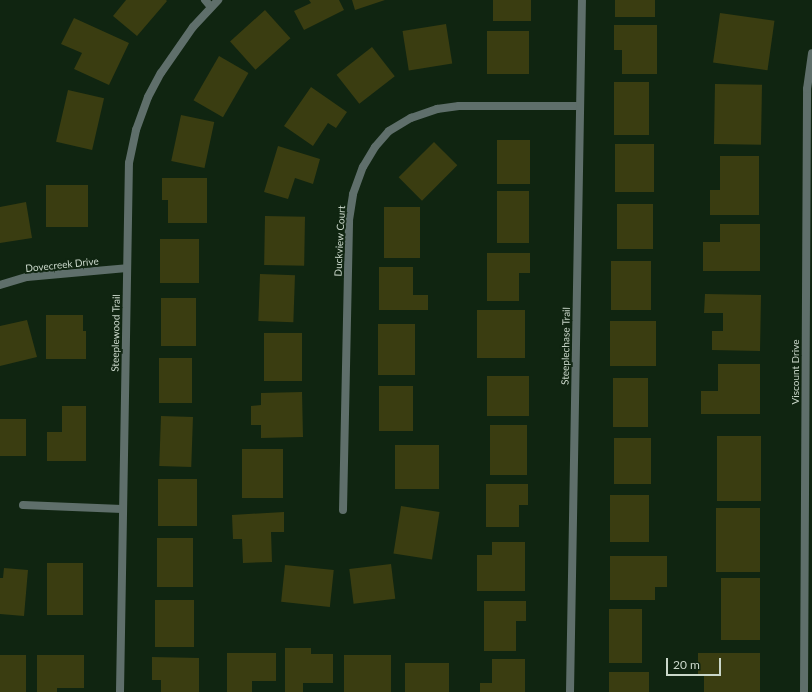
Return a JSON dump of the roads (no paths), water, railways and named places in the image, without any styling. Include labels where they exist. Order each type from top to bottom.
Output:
[{"type":"street","points":[[205,0],[211,7]]},
{"type":"street","name":"Steeplewood Trail","points":[[120,692],[122,509],[130,164],[136,130],[148,97],[161,73],[193,27],[218,0]]},
{"type":"street","name":"Steeplechase Trail","points":[[570,692],[582,0]]},
{"type":"street","name":"Viscount Drive","points":[[804,692],[807,89],[812,53]]},
{"type":"street","name":"Duckview Court","points":[[343,510],[349,220],[353,194],[363,166],[375,147],[389,132],[406,121],[437,109],[459,106],[580,106]]},
{"type":"street","name":"Dovecreek Drive","points":[[0,285],[27,278],[127,268]]},
{"type":"street","points":[[23,506],[122,509]]}]
